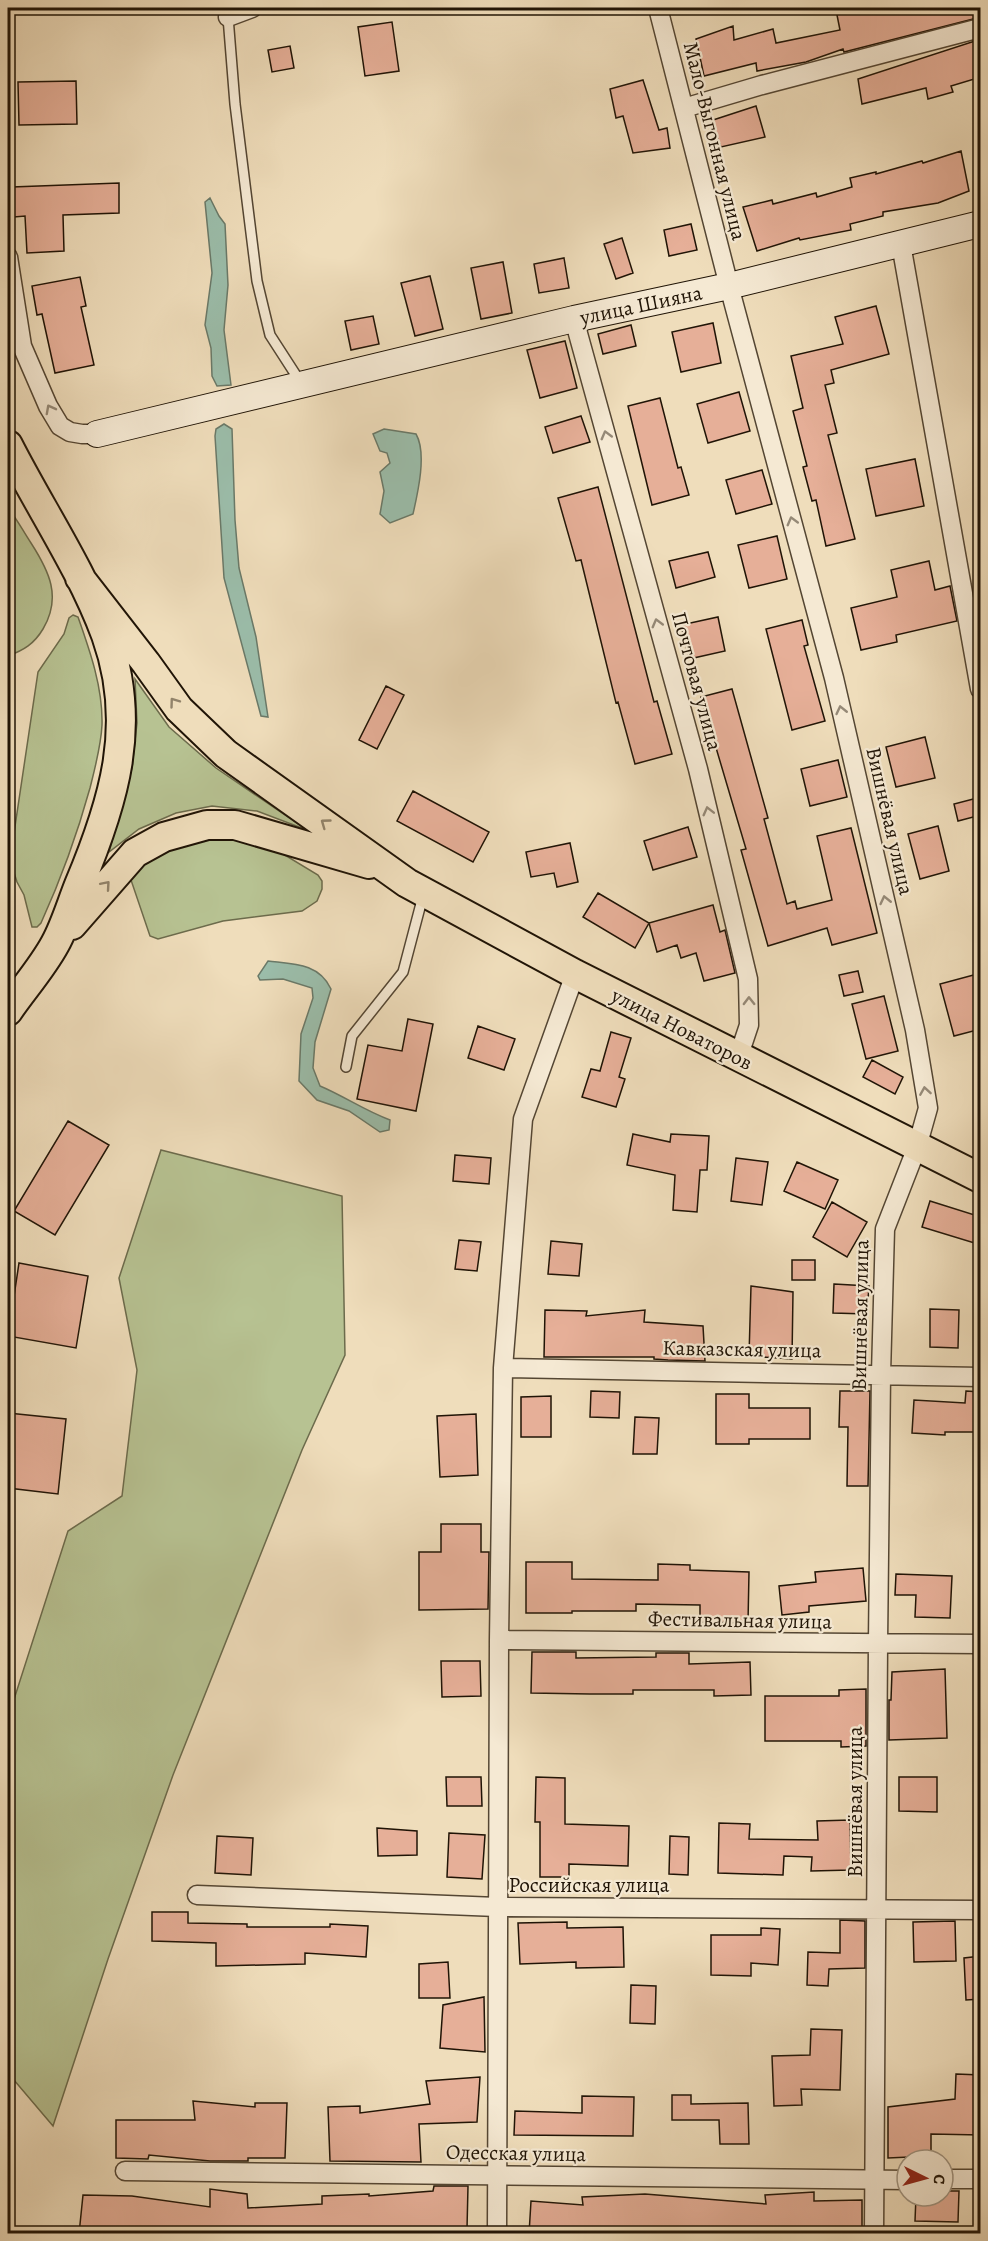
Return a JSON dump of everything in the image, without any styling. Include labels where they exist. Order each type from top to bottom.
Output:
[{"type":"main road","points":[[8,445],[80,578],[106,635],[116,668],[122,704],[119,764],[101,828],[55,945]]},
{"type":"main road","points":[[8,472],[31,491]]},
{"type":"main road","points":[[80,578],[179,709],[226,754],[389,870]]},
{"type":"main road","points":[[8,1011],[55,945],[135,853],[164,837],[207,825],[235,825],[389,870]]},
{"type":"main road","name":"улица Новаторов","points":[[389,870],[424,893],[575,974],[738,1058],[981,1178]]},
{"type":"street","points":[[228,17],[252,8]]},
{"type":"street","name":"Мало-Выгонная улица","points":[[658,8],[729,286]]},
{"type":"street","points":[[684,108],[762,85],[981,28]]},
{"type":"street","name":"улица Шияна","points":[[97,434],[574,319],[729,286],[981,224]]},
{"type":"street","points":[[901,244],[981,689]]},
{"type":"street","points":[[8,257],[22,346],[48,406],[60,426],[70,432],[97,434]]},
{"type":"street","name":"Вишнёвая улица","points":[[729,286],[834,678],[915,1030],[928,1108],[917,1147],[885,1229],[878,1644],[874,2234]]},
{"type":"street","name":"Почтовая улица","points":[[574,319],[698,769],[748,979],[749,1025],[738,1058]]},
{"type":"street","points":[[497,2234],[497,1907],[503,1368],[523,1119],[575,974]]},
{"type":"street","name":"Кавказская улица","points":[[503,1368],[981,1377]]},
{"type":"street","name":"Фестивальная улица","points":[[499,1640],[981,1644]]},
{"type":"street","name":"Российская улица","points":[[197,1896],[497,1907],[981,1910]]},
{"type":"street","name":"Одесская улица","points":[[125,2171],[895,2180]]},
{"type":"street","points":[[955,2179],[981,2179]]},
{"type":"lane","points":[[228,17],[235,104],[257,281],[270,335],[302,385]]},
{"type":"lane","points":[[346,1067],[352,1036],[403,972],[424,893]]},
{"type":"shaded area","points":[[210,198],[225,224],[228,285],[224,330],[231,385],[217,386],[212,376],[211,348],[205,325],[212,273],[205,202]]},
{"type":"shaded area","points":[[224,424],[232,429],[239,568],[256,637],[268,717],[261,716],[224,578],[215,436],[216,429]]},
{"type":"shaded area","points":[[384,429],[416,434],[421,451],[413,514],[390,523],[380,514],[384,491],[380,472],[390,463],[387,453],[380,451],[373,434]]},
{"type":"shaded area","points":[[8,508],[48,574],[52,606],[49,617],[36,639],[28,646],[8,656]]},
{"type":"shaded area","points":[[73,615],[78,617],[98,684],[102,725],[98,757],[68,857],[41,923],[37,927],[32,927],[24,895],[10,860],[38,672],[64,634],[69,618]]},
{"type":"shaded area","points":[[135,679],[169,727],[216,768],[307,830],[257,811],[212,806],[176,813],[139,829],[109,852],[132,768],[137,723]]},
{"type":"shaded area","points":[[232,833],[265,843],[318,875],[322,881],[322,889],[317,901],[302,911],[223,921],[158,939],[150,936],[131,880],[136,870],[146,861],[174,848]]},
{"type":"shaded area","points":[[268,961],[304,966],[320,974],[326,980],[331,989],[315,1042],[313,1068],[320,1086],[390,1120],[389,1130],[380,1132],[349,1111],[317,1100],[299,1081],[301,1034],[313,998],[312,988],[283,979],[260,980],[258,976]]},
{"type":"shaded area","points":[[161,1150],[342,1196],[345,1355],[302,1450],[173,1775],[108,1959],[53,2126],[8,2073],[8,1718],[68,1531],[122,1496],[137,1370],[119,1278]]},
{"type":"building","points":[[847,8],[981,8],[981,17],[844,52],[843,49],[806,62],[757,71],[756,63],[704,76],[696,39],[733,26],[734,40],[773,29],[776,43],[840,30],[836,10]]},
{"type":"building","points":[[392,22],[399,71],[365,76],[358,27]]},
{"type":"building","points":[[981,39],[981,77],[951,86],[953,92],[928,99],[926,88],[862,104],[858,79]]},
{"type":"building","points":[[290,46],[294,68],[272,72],[268,50]]},
{"type":"building","points":[[643,80],[659,130],[667,128],[670,148],[633,153],[623,116],[616,118],[610,89]]},
{"type":"building","points":[[76,81],[77,124],[19,125],[18,82]]},
{"type":"building","points":[[756,106],[765,137],[721,147],[710,121]]},
{"type":"building","points":[[961,151],[969,191],[938,203],[883,212],[883,216],[850,224],[851,230],[800,240],[799,238],[757,251],[743,207],[772,200],[773,204],[816,193],[817,197],[852,187],[850,178],[876,172],[876,174],[922,161],[923,163]]},
{"type":"building","points":[[119,183],[119,213],[63,215],[64,251],[27,253],[25,216],[14,217],[12,187]]},
{"type":"building","points":[[691,224],[697,250],[669,256],[664,230]]},
{"type":"building","points":[[622,238],[633,273],[616,279],[604,244]]},
{"type":"building","points":[[564,258],[569,288],[539,293],[534,264]]},
{"type":"building","points":[[503,262],[512,313],[481,319],[471,268]]},
{"type":"building","points":[[430,276],[443,329],[415,336],[401,283]]},
{"type":"building","points":[[80,277],[86,306],[81,307],[94,365],[55,373],[42,314],[37,315],[32,286]]},
{"type":"building","points":[[876,306],[889,354],[831,370],[834,383],[825,385],[837,433],[828,435],[855,539],[826,546],[816,500],[812,501],[803,467],[807,466],[793,411],[803,408],[791,356],[843,344],[835,317]]},
{"type":"building","points":[[373,316],[379,344],[351,350],[345,321]]},
{"type":"building","points":[[713,323],[721,363],[681,372],[672,332]]},
{"type":"building","points":[[631,325],[636,346],[603,354],[598,334]]},
{"type":"building","points":[[565,341],[577,388],[540,398],[527,350]]},
{"type":"building","points":[[739,392],[750,431],[708,443],[697,404]]},
{"type":"building","points":[[660,398],[678,468],[681,467],[689,495],[652,505],[628,406]]},
{"type":"building","points":[[581,416],[590,442],[553,453],[545,427]]},
{"type":"building","points":[[915,459],[924,506],[876,516],[866,469]]},
{"type":"building","points":[[762,470],[772,504],[736,514],[726,480]]},
{"type":"building","points":[[598,487],[654,702],[657,701],[672,754],[635,764],[618,702],[616,703],[581,560],[576,561],[558,498]]},
{"type":"building","points":[[777,536],[787,579],[749,588],[738,545]]},
{"type":"building","points":[[708,552],[715,577],[676,588],[669,561]]},
{"type":"building","points":[[929,561],[935,590],[950,586],[957,621],[896,635],[897,642],[861,650],[851,608],[897,597],[891,570]]},
{"type":"building","points":[[718,617],[725,651],[689,659],[681,625]]},
{"type":"building","points":[[802,620],[808,645],[804,646],[825,721],[792,730],[766,629]]},
{"type":"building","points":[[386,686],[404,695],[377,749],[359,740]]},
{"type":"building","points":[[732,689],[768,818],[764,819],[787,904],[795,901],[797,909],[832,900],[817,836],[851,828],[877,933],[832,945],[827,928],[768,946],[741,850],[746,849],[701,697]]},
{"type":"building","points":[[925,737],[935,778],[896,787],[886,747]]},
{"type":"building","points":[[838,760],[847,797],[810,806],[801,769]]},
{"type":"building","points":[[413,791],[489,832],[473,862],[397,821]]},
{"type":"building","points":[[981,797],[981,815],[958,821],[954,804]]},
{"type":"building","points":[[938,826],[949,871],[920,879],[908,834]]},
{"type":"building","points":[[688,827],[697,857],[653,870],[644,841]]},
{"type":"building","points":[[570,843],[578,882],[557,887],[554,873],[531,877],[526,852]]},
{"type":"building","points":[[598,893],[649,923],[635,948],[583,917]]},
{"type":"building","points":[[713,905],[720,932],[725,930],[735,973],[704,981],[696,953],[681,958],[677,945],[657,952],[649,923]]},
{"type":"building","points":[[858,971],[863,992],[844,996],[839,975]]},
{"type":"building","points":[[981,973],[981,1029],[954,1036],[940,984]]},
{"type":"building","points":[[884,996],[898,1051],[866,1059],[852,1004]]},
{"type":"building","points":[[408,1019],[433,1024],[416,1111],[357,1099],[368,1045],[402,1051]]},
{"type":"building","points":[[478,1026],[515,1039],[504,1070],[468,1058]]},
{"type":"building","points":[[611,1032],[631,1038],[619,1077],[625,1079],[616,1107],[582,1097],[591,1069],[600,1071]]},
{"type":"building","points":[[872,1060],[903,1077],[895,1094],[863,1077]]},
{"type":"building","points":[[68,1121],[109,1145],[55,1235],[14,1211]]},
{"type":"building","points":[[633,1134],[670,1142],[671,1134],[709,1136],[707,1170],[700,1170],[697,1212],[673,1210],[675,1175],[627,1165]]},
{"type":"building","points":[[455,1155],[491,1158],[489,1184],[453,1181]]},
{"type":"building","points":[[736,1158],[768,1162],[762,1205],[731,1201]]},
{"type":"building","points":[[797,1162],[838,1180],[825,1209],[784,1191]]},
{"type":"building","points":[[930,1201],[981,1217],[981,1245],[922,1227]]},
{"type":"building","points":[[832,1202],[867,1222],[847,1257],[813,1237]]},
{"type":"building","points":[[459,1240],[481,1242],[477,1271],[455,1269]]},
{"type":"building","points":[[551,1241],[582,1244],[579,1276],[548,1274]]},
{"type":"building","points":[[792,1260],[815,1260],[815,1280],[792,1280]]},
{"type":"building","points":[[19,1263],[88,1276],[76,1348],[8,1336]]},
{"type":"building","points":[[834,1284],[869,1286],[867,1314],[833,1313]]},
{"type":"building","points":[[751,1286],[793,1292],[792,1359],[749,1356]]},
{"type":"building","points":[[930,1309],[959,1310],[958,1348],[930,1347]]},
{"type":"building","points":[[545,1310],[587,1311],[586,1316],[645,1310],[644,1322],[703,1326],[705,1361],[654,1359],[654,1357],[544,1357]]},
{"type":"building","points":[[591,1391],[620,1392],[619,1418],[590,1417]]},
{"type":"building","points":[[840,1391],[870,1391],[868,1486],[847,1486],[848,1427],[839,1427]]},
{"type":"building","points":[[966,1391],[981,1392],[981,1432],[945,1432],[945,1435],[912,1433],[914,1400],[965,1403]]},
{"type":"building","points":[[716,1394],[749,1394],[749,1408],[810,1408],[810,1439],[749,1439],[749,1444],[716,1444]]},
{"type":"building","points":[[551,1396],[551,1437],[521,1437],[521,1397]]},
{"type":"building","points":[[8,1413],[66,1419],[58,1494],[8,1488]]},
{"type":"building","points":[[476,1414],[478,1475],[440,1477],[437,1416]]},
{"type":"building","points":[[635,1417],[659,1418],[657,1454],[633,1454]]},
{"type":"building","points":[[441,1524],[481,1524],[481,1552],[489,1552],[488,1609],[419,1610],[419,1552],[441,1552]]},
{"type":"building","points":[[526,1562],[572,1562],[572,1579],[658,1580],[658,1564],[690,1565],[690,1570],[749,1572],[748,1623],[700,1622],[700,1605],[636,1604],[636,1611],[526,1613]]},
{"type":"building","points":[[863,1568],[866,1601],[809,1606],[809,1612],[782,1615],[779,1586],[816,1582],[815,1572]]},
{"type":"building","points":[[896,1574],[952,1576],[950,1618],[915,1617],[916,1595],[895,1595]]},
{"type":"building","points":[[532,1652],[576,1652],[576,1658],[656,1657],[656,1653],[689,1653],[689,1664],[750,1662],[751,1695],[714,1696],[714,1690],[633,1690],[633,1694],[531,1693]]},
{"type":"building","points":[[441,1661],[480,1661],[481,1696],[442,1697]]},
{"type":"building","points":[[945,1669],[947,1738],[889,1740],[892,1672]]},
{"type":"building","points":[[866,1689],[866,1746],[841,1747],[841,1741],[765,1741],[765,1696],[839,1696],[839,1690]]},
{"type":"building","points":[[446,1777],[481,1777],[482,1806],[447,1806]]},
{"type":"building","points":[[536,1777],[565,1778],[565,1824],[629,1826],[628,1866],[569,1864],[569,1877],[540,1877],[540,1822],[535,1822]]},
{"type":"building","points":[[899,1777],[937,1777],[937,1812],[899,1811]]},
{"type":"building","points":[[850,1820],[851,1870],[811,1871],[812,1857],[784,1856],[783,1875],[718,1873],[719,1823],[750,1824],[749,1839],[818,1840],[817,1821]]},
{"type":"building","points":[[377,1828],[417,1831],[417,1855],[378,1856]]},
{"type":"building","points":[[449,1833],[485,1835],[482,1879],[447,1877]]},
{"type":"building","points":[[217,1836],[253,1838],[251,1875],[215,1873]]},
{"type":"building","points":[[670,1836],[689,1837],[688,1875],[669,1874]]},
{"type":"building","points":[[152,1912],[188,1912],[188,1923],[247,1924],[247,1927],[330,1927],[330,1924],[368,1926],[366,1957],[305,1953],[305,1964],[216,1966],[216,1943],[152,1941]]},
{"type":"building","points":[[840,1920],[865,1921],[865,1968],[829,1969],[828,1986],[807,1985],[808,1952],[840,1953]]},
{"type":"building","points":[[955,1921],[956,1961],[914,1962],[913,1922]]},
{"type":"building","points":[[567,1922],[567,1928],[623,1927],[624,1967],[576,1968],[576,1962],[520,1964],[518,1923]]},
{"type":"building","points":[[761,1928],[780,1929],[778,1965],[751,1963],[751,1976],[711,1975],[711,1935],[761,1935]]},
{"type":"building","points":[[981,1956],[981,1999],[966,2000],[964,1958]]},
{"type":"building","points":[[448,1962],[450,1998],[419,1998],[419,1964]]},
{"type":"building","points":[[631,1985],[656,1986],[655,2024],[630,2023]]},
{"type":"building","points":[[484,1997],[485,2052],[440,2048],[443,2005]]},
{"type":"building","points":[[811,2029],[842,2030],[840,2090],[801,2089],[802,2105],[774,2106],[772,2056],[810,2055]]},
{"type":"building","points":[[956,2074],[981,2075],[981,2135],[931,2134],[931,2148],[895,2148],[895,2158],[888,2158],[888,2107],[955,2099]]},
{"type":"building","points":[[480,2077],[477,2122],[419,2124],[421,2162],[330,2161],[328,2107],[360,2106],[360,2113],[430,2104],[426,2081]]},
{"type":"building","points":[[672,2095],[691,2095],[691,2104],[748,2103],[749,2144],[720,2144],[719,2120],[672,2120]]},
{"type":"building","points":[[582,2096],[634,2097],[633,2136],[514,2135],[515,2111],[582,2113]]},
{"type":"building","points":[[193,2101],[255,2107],[255,2103],[287,2103],[285,2158],[210,2161],[149,2155],[148,2159],[116,2158],[116,2120],[195,2120]]},
{"type":"building","points":[[434,2186],[468,2186],[467,2229],[427,2227],[426,2234],[79,2234],[83,2195],[132,2196],[210,2207],[210,2189],[247,2194],[248,2208],[322,2204],[322,2196],[369,2194],[369,2196],[433,2191]]},
{"type":"building","points":[[955,2191],[959,2191],[958,2222],[915,2221],[916,2208],[955,2208]]},
{"type":"building","points":[[814,2192],[814,2201],[862,2200],[862,2234],[529,2234],[531,2201],[583,2205],[582,2197],[645,2194],[766,2204],[765,2195]]}]
